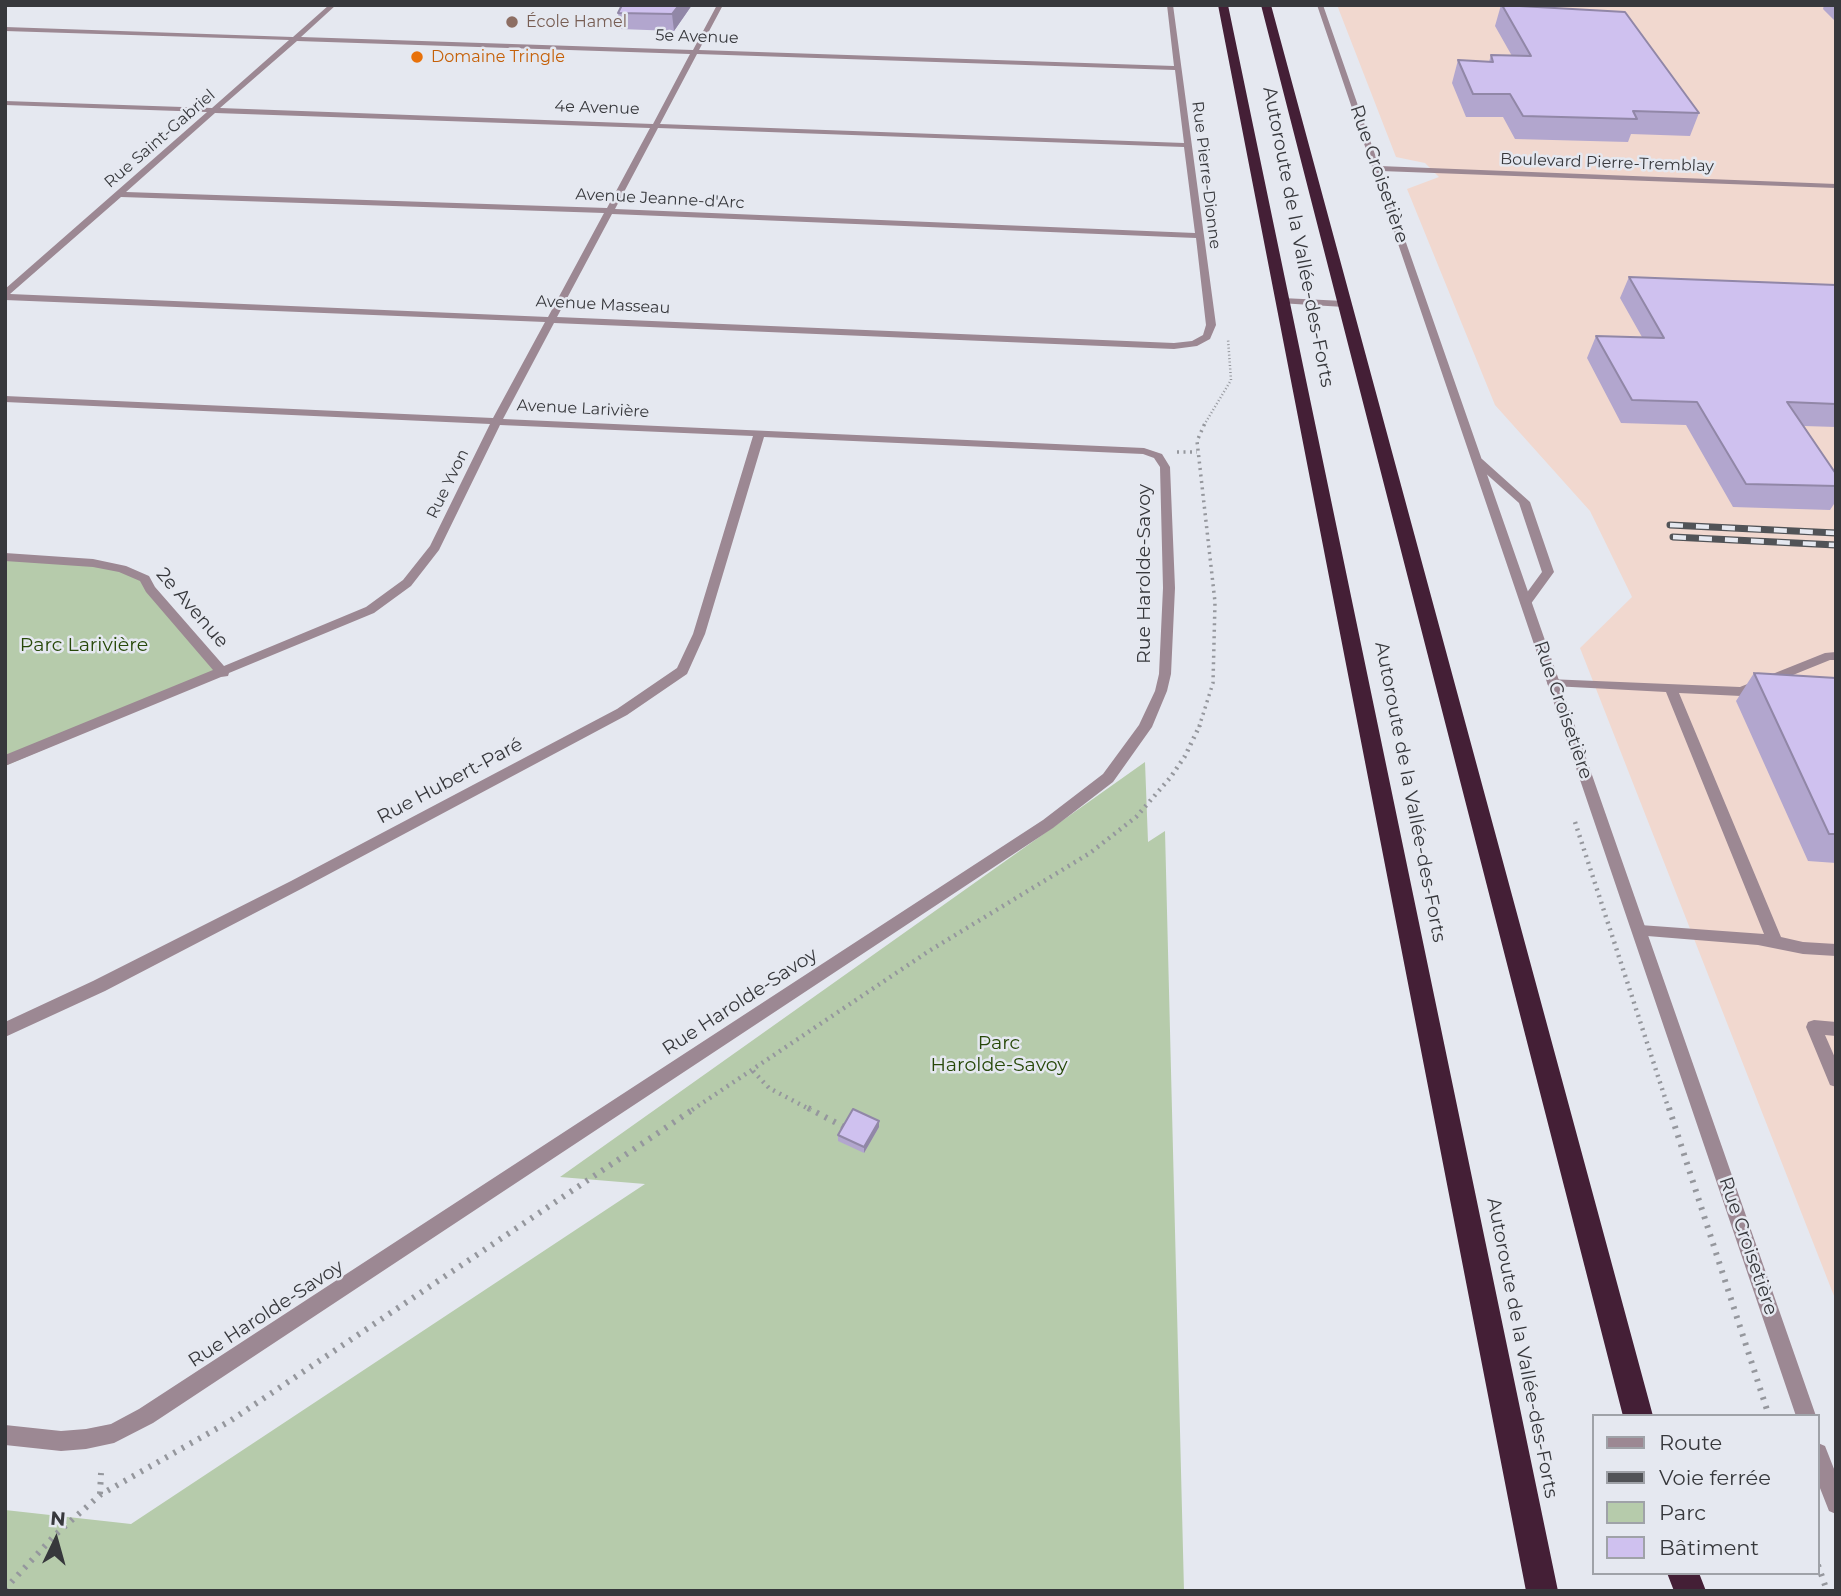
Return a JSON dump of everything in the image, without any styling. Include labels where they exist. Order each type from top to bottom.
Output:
[{"type":"highway","name":"Autoroute de la Vallée-des-Forts","points":[[1223,5],[1542,1591]]},
{"type":"highway","name":"Autoroute de la Vallée-des-Forts","points":[[1266,5],[1637,1414]]},
{"type":"highway","points":[[1682,1575],[1690,1591]]},
{"type":"street","name":"Rue Saint-Gabriel","points":[[5,295],[333,5]]},
{"type":"street","name":"Rue Yvon","points":[[5,761],[370,610],[407,583],[435,547],[497,421],[720,5]]},
{"type":"street","name":"Rue Pierre-Dionne","points":[[1170,5],[1211,331],[1199,342]]},
{"type":"street","name":"Rue Croisetière","points":[[1320,5],[1805,1414]]},
{"type":"street","name":"5e Avenue","points":[[5,29],[1178,68]]},
{"type":"street","name":"4e Avenue","points":[[5,103],[1187,145]]},
{"type":"street","name":"Boulevard Pierre-Tremblay","points":[[1377,169],[1836,186]]},
{"type":"street","name":"Avenue Jeanne-d'Arc","points":[[119,194],[1199,236]]},
{"type":"street","name":"Avenue Masseau","points":[[5,295],[1174,346],[1199,342]]},
{"type":"street","points":[[1282,301],[1344,304]]},
{"type":"street","name":"Avenue Larivière","points":[[5,399],[760,432],[1144,451],[1158,456]]},
{"type":"street","name":"Rue Hubert-Paré","points":[[5,1030],[99,986],[296,885],[622,712],[682,671],[699,634],[760,432]]},
{"type":"street","name":"Rue Harolde-Savoy","points":[[5,1435],[61,1441],[102,1437],[123,1429],[187,1392],[1037,832],[1108,778],[1145,727],[1161,691],[1165,674],[1170,588],[1166,474],[1158,456]]},
{"type":"street","points":[[1478,461],[1524,502],[1548,572],[1526,602]]},
{"type":"street","name":"2e Avenue","points":[[5,558],[93,563],[122,569],[145,579],[150,589],[223,673]]},
{"type":"street","points":[[1553,682],[1741,692],[1829,656],[1836,656]]},
{"type":"street","points":[[1671,689],[1775,942]]},
{"type":"street","points":[[1640,931],[1836,950]]},
{"type":"street","points":[[1836,1029],[1814,1027],[1836,1080]]},
{"type":"street","points":[[1820,1459],[1836,1504]]},
{"type":"path","points":[[1183,451],[1198,452],[1199,433],[1231,380],[1230,355],[1222,352]]},
{"type":"path","points":[[753,1071],[769,1088],[846,1128]]},
{"type":"path","points":[[5,1589],[55,1535],[100,1495],[101,1474]]},
{"type":"path","points":[[1820,1571],[1827,1591]]},
{"type":"shaded area","points":[[1337,5],[1836,5],[1836,1301],[1580,648],[1632,597],[1590,511],[1495,405],[1407,189],[1439,177],[1425,163],[1396,157]]},
{"type":"green space","name":"Parc Larivière","points":[[5,559],[73,562],[128,572],[145,579],[223,673],[5,766]]},
{"type":"green space","name":"Parc Harolde-Savoy","points":[[1145,762],[1148,842],[1165,831],[1184,1591],[5,1591],[5,1510],[131,1524],[645,1184],[560,1177]]},
{"type":"building","points":[[622,5],[679,5],[672,14],[618,13]]},
{"type":"building","points":[[1502,5],[1625,12],[1699,113],[1633,111],[1637,119],[1523,116],[1510,94],[1473,94],[1458,60],[1493,62],[1491,55],[1531,56]]},
{"type":"building","points":[[1629,277],[1836,285],[1836,404],[1787,402],[1836,474],[1836,486],[1746,484],[1697,402],[1632,400],[1596,336],[1664,338]]},
{"type":"building","points":[[1754,673],[1836,678],[1836,834],[1829,834]]},
{"type":"building","points":[[853,1109],[879,1121],[864,1147],[838,1135]]},
{"type":"railway","points":[[1670,525],[1836,533]]},
{"type":"railway","points":[[1673,537],[1836,545]]},
{"type":"place","name":"École Hamel","points":[[512,22]]},
{"type":"place","name":"Domaine Tringle","points":[[417,57]]}]
